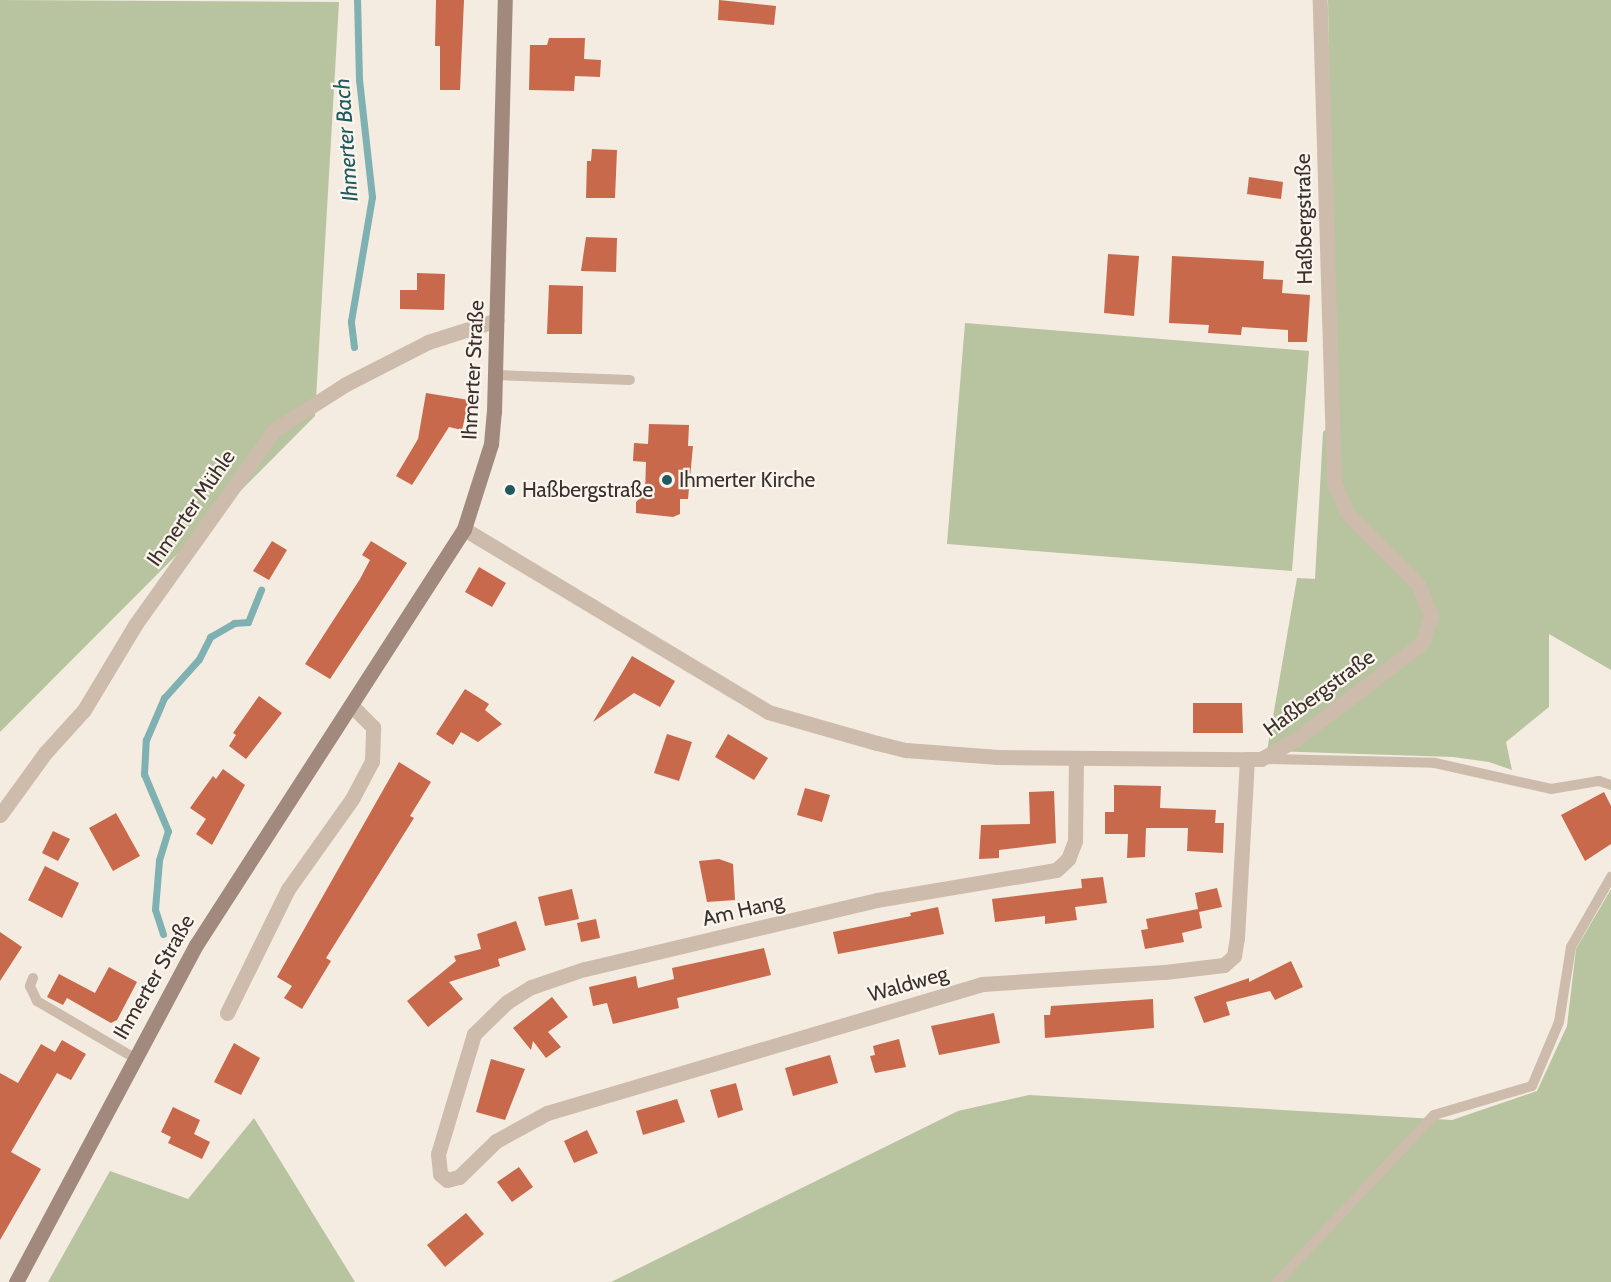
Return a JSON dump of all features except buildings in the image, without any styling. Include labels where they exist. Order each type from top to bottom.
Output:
[{"type":"main road","name":"Ihmerter Straße","points":[[16,1282],[133,1057],[257,845],[351,705],[464,529],[491,444],[496,375],[505,0]]},
{"type":"street","name":"Haßbergstraße","points":[[464,529],[768,712],[906,750],[1076,758],[1254,759],[1292,742],[1407,656],[1422,643],[1431,626],[1425,594],[1347,513],[1334,483],[1324,237],[1320,0]]},
{"type":"street","name":"Ihmerter Mühle","points":[[0,815],[45,753],[84,710],[135,625],[274,430],[346,384],[428,342],[497,320]]},
{"type":"street","points":[[227,1013],[288,889],[352,799],[372,761],[373,727],[351,705]]},
{"type":"street","name":"Am Hang","points":[[437,1163],[474,1034],[507,1002],[540,983],[595,967],[886,898],[1056,870],[1068,858],[1075,842],[1076,758]]},
{"type":"street","name":"Waldweg","points":[[437,1163],[442,1177],[454,1179],[496,1141],[547,1113],[982,984],[1224,965],[1234,956],[1237,938],[1254,759]]},
{"type":"lane","points":[[496,375],[630,380]]},
{"type":"lane","points":[[1254,759],[1435,763],[1551,789],[1599,781],[1611,785]]},
{"type":"lane","points":[[1277,1282],[1434,1115],[1532,1086],[1559,1022],[1571,947],[1611,877]]},
{"type":"lane","points":[[33,978],[30,986],[37,1001],[133,1057]]},
{"type":"green space","points":[[0,0],[339,2],[315,416],[0,732]]},
{"type":"green space","points":[[1328,0],[1611,0],[1611,670],[1549,634],[1549,707],[1506,742],[1512,770],[1489,762],[1453,757],[1267,751],[1297,578],[1315,579],[1323,432],[1335,421]]},
{"type":"green space","points":[[965,323],[1309,351],[1292,571],[947,544]]},
{"type":"green space","points":[[1611,889],[1611,1282],[611,1282],[958,1111],[1029,1095],[1452,1120],[1537,1091],[1567,1026],[1576,949]]},
{"type":"green space","points":[[254,1118],[355,1282],[48,1282],[110,1171],[188,1199]]},
{"type":"waterway","name":"Ihmerter Bach","points":[[354,347],[351,321],[372,197],[359,80],[357,0]]},
{"type":"waterway","name":"Ihmerter Bach","points":[[163,934],[155,909],[159,860],[168,831],[144,774],[146,740],[164,698],[199,659],[210,637],[234,623],[248,622],[261,589]]},
{"type":"place","name":"Ihmerter Kirche","points":[[667,480]]},
{"type":"place","name":"Haßbergstraße","points":[[510,490]]}]
